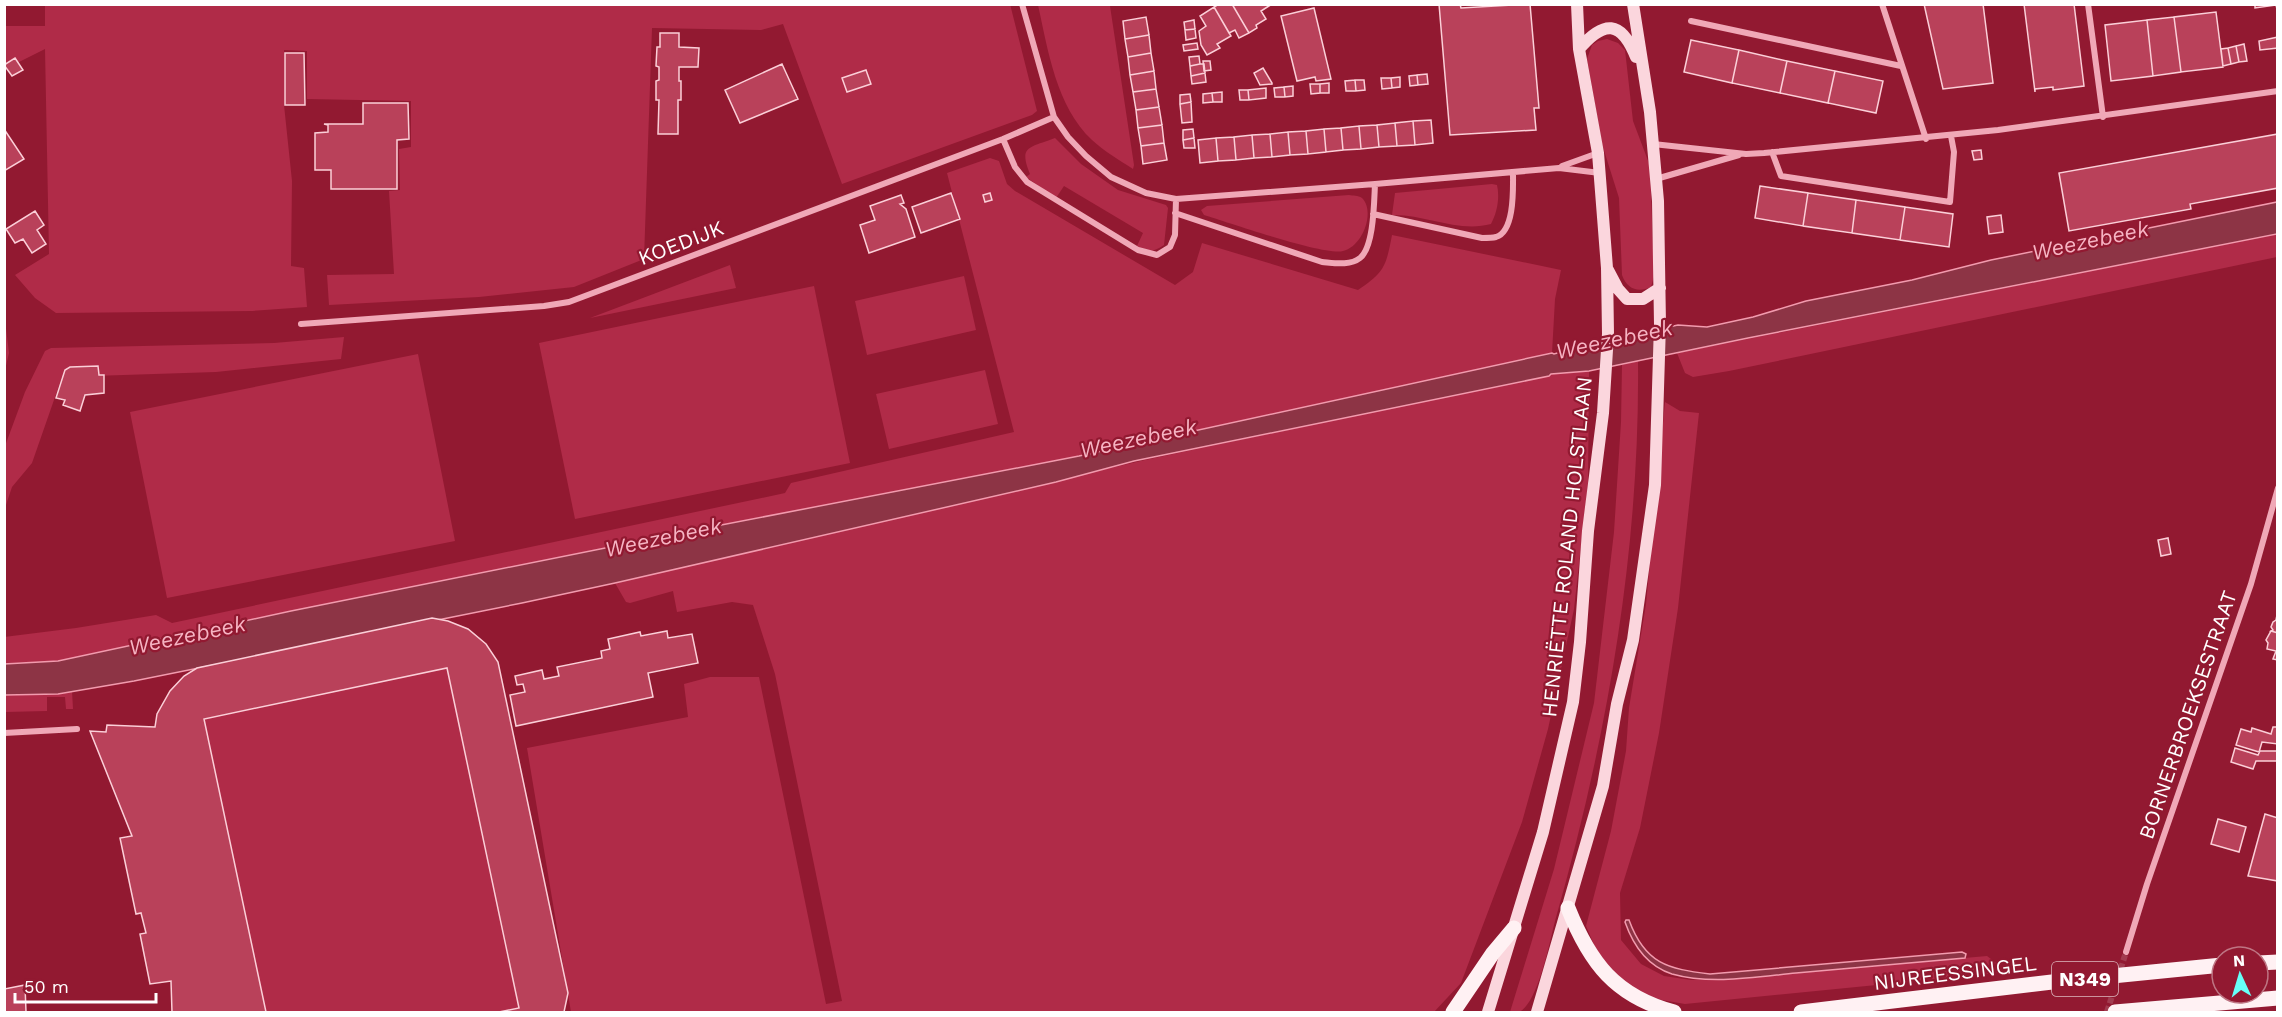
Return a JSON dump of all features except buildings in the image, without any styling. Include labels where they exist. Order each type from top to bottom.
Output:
[{"type":"main road","name":"HENRIËTTE ROLAND HOLSTLAAN","points":[[1488,1012],[1543,832],[1573,702],[1588,531],[1606,373],[1607,267],[1600,172],[1579,49],[1577,4]]},
{"type":"main road","points":[[1537,1012],[1603,786],[1617,704],[1633,640],[1655,485],[1660,324],[1656,179],[1633,4]]},
{"type":"main road","points":[[1579,49],[1597,31],[1606,28],[1618,30],[1630,41],[1644,74]]},
{"type":"main road","points":[[1607,267],[1618,289],[1627,299],[1643,299],[1660,288]]},
{"type":"main road","points":[[1568,908],[1580,938],[1595,962],[1611,981],[1630,995],[1674,1012]]},
{"type":"main road","points":[[1453,1012],[1493,953],[1514,928]]},
{"type":"main road","name":"NIJREESSINGEL","points":[[1801,1012],[2052,982],[2210,966]]},
{"type":"main road","name":"N349","points":[[2115,1012],[2277,998]]},
{"type":"street","points":[[1022,4],[1054,117],[1068,137],[1086,156],[1111,177],[1146,193],[1176,199],[1559,168],[1600,172]]},
{"type":"street","points":[[1882,4],[1926,139]]},
{"type":"street","points":[[2088,4],[2103,117]]},
{"type":"street","points":[[1691,21],[1901,66]]},
{"type":"street","points":[[1653,144],[1746,154],[1926,139],[2103,117],[2277,91]]},
{"type":"street","name":"KOEDIJK","points":[[301,324],[544,306],[569,302],[1003,139],[1054,117]]},
{"type":"street","points":[[1772,152],[1781,176],[1950,202],[1954,152],[1951,135]]},
{"type":"street","points":[[1003,139],[1015,167],[1028,182],[1138,250],[1157,255],[1170,247],[1175,235],[1176,199]]},
{"type":"street","points":[[1559,168],[1598,153]]},
{"type":"street","points":[[1656,179],[1746,154]]},
{"type":"street","points":[[1373,214],[1482,238],[1497,237],[1506,230],[1512,205],[1513,172]]},
{"type":"street","points":[[1175,213],[1323,262],[1344,263],[1359,259],[1368,249],[1375,184]]},
{"type":"street","name":"BORNERBROEKSESTRAAT","points":[[2126,952],[2250,584],[2277,488]]},
{"type":"street","points":[[4,733],[77,729]]},
{"type":"shaded area","points":[[1010,4],[1037,111],[1032,115],[842,184],[783,24],[761,30],[652,28],[644,259],[574,287],[479,297],[329,305],[327,275],[394,274],[389,191],[400,190],[399,149],[411,147],[411,101],[307,99],[307,51],[284,50],[284,105],[292,181],[291,266],[304,268],[307,307],[252,311],[56,313],[35,298],[15,275],[49,254],[45,49],[5,69],[5,26],[45,26],[45,5]]},
{"type":"shaded area","points":[[1038,5],[1117,5],[1110,6],[1133,169],[1092,140],[1070,111],[1055,77]]},
{"type":"shaded area","points":[[1607,39],[1618,43],[1625,50],[1633,121],[1650,166],[1654,276],[1651,287],[1642,290],[1630,287],[1622,275],[1619,198],[1602,144],[1587,59],[1592,45]]},
{"type":"shaded area","points":[[1055,138],[1081,164],[1118,190],[1166,205],[1168,208],[1164,245],[1150,251],[1144,250],[1137,246],[1143,233],[1064,186],[1056,198],[1026,177],[1030,174],[1025,158],[1026,153],[1033,146]]},
{"type":"shaded area","points":[[990,158],[999,161],[1007,184],[1015,191],[1175,285],[1193,272],[1202,243],[1358,290],[1374,278],[1383,267],[1392,235],[1561,270],[1555,299],[1552,353],[1079,456],[291,611],[58,661],[5,663],[4,637],[156,615],[172,623],[785,493],[791,483],[1014,432],[947,173]]},
{"type":"shaded area","points":[[1497,185],[1498,195],[1491,224],[1454,225],[1417,217],[1392,215],[1395,193]]},
{"type":"shaded area","points":[[1349,195],[1362,198],[1368,212],[1361,236],[1350,248],[1343,251],[1317,248],[1275,238],[1204,215],[1201,210],[1207,206]]},
{"type":"shaded area","points":[[2277,234],[2277,257],[1729,371],[1693,377],[1685,373],[1677,353]]},
{"type":"shaded area","points":[[730,265],[736,288],[590,318]]},
{"type":"shaded area","points":[[964,276],[976,330],[867,355],[855,301]]},
{"type":"shaded area","points":[[814,286],[850,463],[575,519],[539,343]]},
{"type":"shaded area","points":[[4,320],[9,353],[5,370]]},
{"type":"shaded area","points":[[344,337],[341,359],[216,372],[62,377],[32,463],[12,487],[5,508],[5,446],[25,392],[45,351],[51,348],[274,343]]},
{"type":"shaded area","points":[[418,354],[455,541],[167,598],[130,412]]},
{"type":"shaded area","points":[[1638,361],[1633,503],[1617,644],[1605,714],[1574,852],[1542,971],[1526,1007],[1519,1012],[1510,1012],[1554,869],[1594,703],[1614,532],[1622,365]]},
{"type":"shaded area","points":[[985,370],[998,424],[889,449],[876,394]]},
{"type":"shaded area","points":[[1589,371],[1588,483],[1574,609],[1548,729],[1522,822],[1461,983],[1434,1012],[571,1012],[527,748],[688,717],[684,684],[710,677],[759,677],[826,1004],[842,1001],[775,674],[753,605],[732,602],[677,612],[673,591],[630,603],[626,602],[615,583],[1145,460],[1550,374]]},
{"type":"shaded area","points":[[1665,402],[1680,411],[1699,413],[1678,608],[1659,733],[1640,828],[1620,893],[1621,940],[1641,964],[1664,976],[1691,980],[1987,956],[2008,972],[1685,1004],[1650,998],[1624,981],[1606,963],[1595,947],[1586,926],[1611,831],[1626,751],[1629,708],[1646,604]]},
{"type":"shaded area","points":[[461,636],[558,994],[554,1012],[223,1012],[167,739],[181,692]]},
{"type":"shaded area","points":[[72,691],[73,709],[66,709],[65,697],[47,697],[47,711],[5,712],[4,695]]},
{"type":"water","name":"Weezebeek","points":[[2277,202],[2277,234],[1589,371],[1551,374],[1134,461],[1056,482],[522,603],[134,681],[58,694],[5,695],[4,664],[58,661],[291,611],[1079,456],[1554,354],[1678,325],[1707,327],[1753,317],[1806,301],[1912,280],[1991,260]]},
{"type":"water","points":[[1626,920],[1629,920],[1642,946],[1660,962],[1682,970],[1710,974],[1962,952],[1966,954],[1965,958],[1749,978],[1702,979],[1672,974],[1655,966],[1642,954],[1628,931]]},
{"type":"tunnel","points":[[2107,1012],[2126,952]]}]
